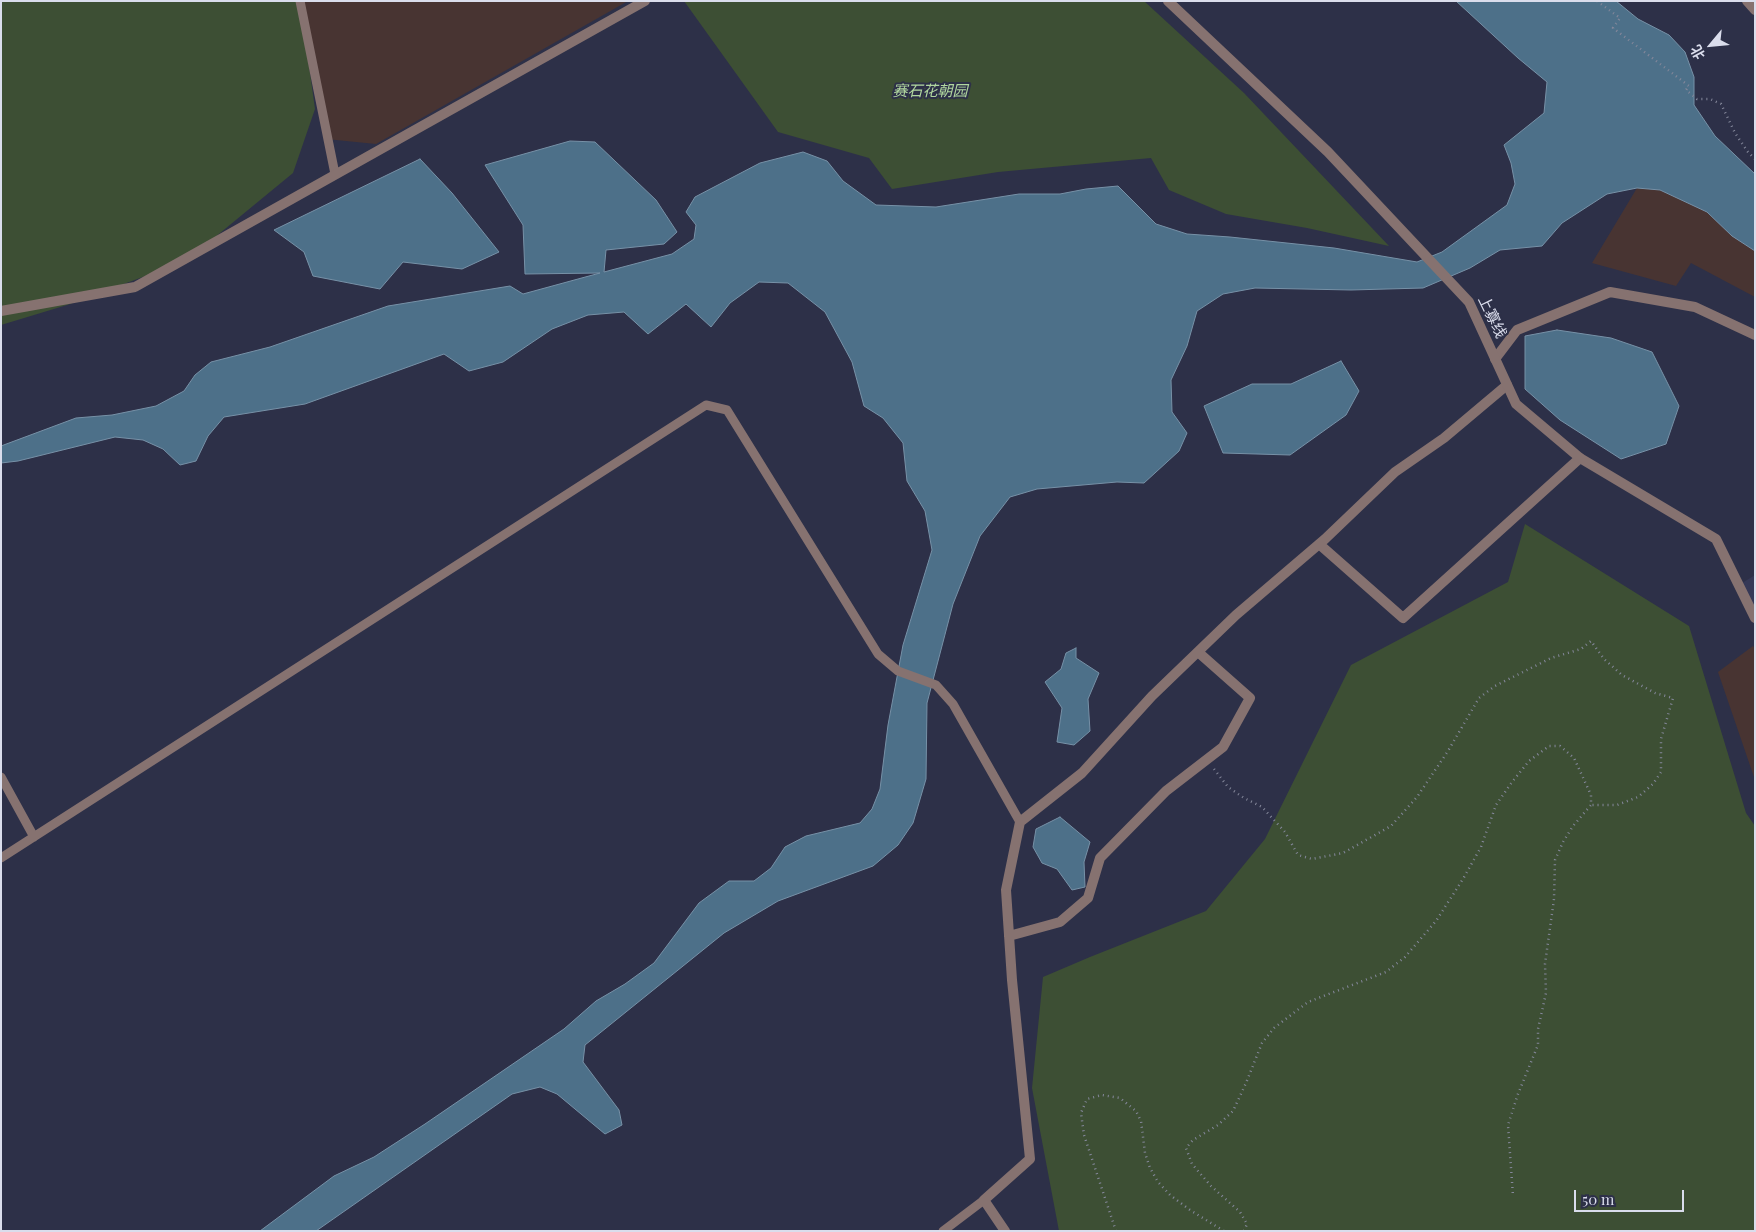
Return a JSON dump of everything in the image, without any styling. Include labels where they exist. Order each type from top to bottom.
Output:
[{"type":"street","points":[[1,311],[135,288],[334,174],[644,1]]},
{"type":"street","name":"上寡线","points":[[1168,1],[1328,152],[1469,302],[1516,404],[1580,458],[1716,539],[1755,618]]},
{"type":"street","points":[[1747,1],[1755,10]]},
{"type":"street","points":[[1495,359],[1517,330],[1610,292],[1695,306],[1755,335]]},
{"type":"street","points":[[1005,1231],[984,1200],[1030,1160],[1012,980],[1006,890],[1020,822],[1082,773],[1152,696],[1236,615],[1319,544],[1396,472],[1444,438],[1507,384]]},
{"type":"street","points":[[1319,544],[1403,618],[1580,458]]},
{"type":"street","points":[[1009,936],[1060,922],[1088,898],[1100,858],[1166,791],[1223,747],[1250,698],[1198,652]]},
{"type":"lane","points":[[300,1],[334,174]]},
{"type":"lane","points":[[1,858],[706,405],[727,410],[878,654],[898,670],[936,685],[953,704],[1020,822]]},
{"type":"lane","points":[[1,777],[34,837]]},
{"type":"lane","points":[[943,1231],[984,1200]]},
{"type":"path","points":[[1597,1],[1620,18],[1613,28],[1689,86],[1686,90],[1697,99],[1710,99],[1721,104],[1735,132],[1748,152],[1755,158]]},
{"type":"path","points":[[1206,760],[1228,787],[1262,807],[1285,832],[1298,855],[1312,859],[1343,853],[1391,826],[1417,797],[1448,751],[1479,698],[1495,686],[1551,658],[1580,650],[1591,641],[1604,659],[1622,675],[1655,692],[1673,698],[1661,739],[1661,772],[1653,784],[1638,797],[1617,805],[1591,805]]},
{"type":"path","points":[[1244,1231],[1247,1224],[1240,1212],[1211,1186],[1192,1164],[1186,1148],[1193,1140],[1218,1125],[1233,1111],[1262,1043],[1274,1028],[1308,1002],[1386,972],[1405,957],[1436,921],[1463,878],[1481,847],[1496,805],[1501,797],[1529,761],[1549,746],[1560,746],[1574,758],[1591,795],[1591,805],[1573,826],[1555,860],[1554,899],[1545,964],[1546,993],[1538,1029],[1538,1045],[1518,1094],[1508,1125],[1513,1196]]},
{"type":"path","points":[[1116,1231],[1084,1135],[1081,1114],[1087,1099],[1102,1095],[1120,1098],[1136,1111],[1141,1122],[1147,1161],[1158,1182],[1170,1195],[1190,1210],[1224,1231]]},
{"type":"shaded area","points":[[302,1],[628,1],[376,144],[326,139]]},
{"type":"shaded area","points":[[1456,1],[1616,1],[1638,19],[1669,35],[1685,52],[1694,77],[1694,105],[1715,136],[1755,174],[1755,251],[1732,236],[1707,212],[1660,190],[1637,188],[1607,194],[1562,223],[1542,246],[1500,250],[1470,268],[1423,288],[1351,290],[1255,288],[1223,294],[1197,311],[1187,346],[1171,380],[1172,412],[1187,433],[1179,451],[1144,483],[1117,482],[1037,489],[1010,497],[980,536],[953,604],[927,703],[926,779],[913,823],[898,845],[873,866],[778,901],[724,933],[585,1045],[583,1062],[619,1110],[622,1125],[605,1134],[557,1094],[540,1087],[512,1094],[316,1231],[260,1231],[334,1176],[374,1157],[425,1124],[564,1029],[596,1001],[625,984],[654,963],[699,903],[729,881],[754,881],[771,868],[785,847],[806,836],[860,823],[872,809],[880,789],[888,725],[903,645],[932,550],[925,511],[907,481],[903,443],[883,418],[864,406],[852,362],[825,312],[788,283],[759,282],[730,303],[711,327],[686,304],[648,334],[624,312],[588,315],[552,329],[503,362],[469,371],[444,354],[305,404],[224,417],[208,436],[196,461],[180,465],[163,449],[143,440],[115,437],[18,461],[1,463],[1,446],[76,418],[112,415],[156,406],[184,391],[195,375],[211,362],[270,347],[388,306],[510,286],[523,294],[600,273],[525,274],[523,225],[485,165],[570,141],[595,142],[656,200],[677,232],[664,244],[606,250],[604,272],[672,254],[694,239],[696,225],[686,212],[695,197],[760,163],[803,152],[827,161],[843,181],[876,205],[936,207],[1019,194],[1060,194],[1118,186],[1156,224],[1187,234],[1334,248],[1417,262],[1442,252],[1507,205],[1515,184],[1511,163],[1504,145],[1544,113],[1547,82]]},
{"type":"shaded area","points":[[420,159],[452,193],[499,252],[462,269],[403,262],[380,289],[313,276],[304,252],[274,230]]},
{"type":"shaded area","points":[[1637,188],[1660,190],[1707,212],[1732,236],[1755,251],[1755,297],[1691,263],[1676,286],[1592,263]]},
{"type":"shaded area","points":[[1557,330],[1611,338],[1652,352],[1679,406],[1666,444],[1621,459],[1560,420],[1525,389],[1525,336]]},
{"type":"shaded area","points":[[1341,361],[1359,391],[1346,415],[1290,455],[1223,453],[1204,406],[1252,384],[1291,384]]},
{"type":"shaded area","points":[[1755,575],[1755,611],[1739,585]]},
{"type":"shaded area","points":[[1753,646],[1755,649],[1755,780],[1718,672]]},
{"type":"shaded area","points":[[1076,648],[1076,658],[1099,673],[1088,699],[1090,731],[1074,745],[1057,742],[1062,708],[1045,682],[1061,669],[1066,653]]},
{"type":"shaded area","points":[[1060,817],[1090,842],[1084,862],[1085,887],[1072,890],[1057,869],[1042,863],[1033,847],[1036,829]]},
{"type":"green space","points":[[1,1],[300,1],[315,109],[293,173],[186,261],[67,305],[1,325]]},
{"type":"green space","name":"赛石花朝园","points":[[684,1],[1144,1],[1244,93],[1389,246],[1307,228],[1226,214],[1169,190],[1151,158],[998,172],[892,189],[869,158],[778,132]]},
{"type":"green space","points":[[1525,524],[1689,626],[1746,813],[1755,826],[1755,1231],[1059,1231],[1032,1088],[1043,977],[1206,911],[1265,839],[1351,665],[1508,582]]}]
